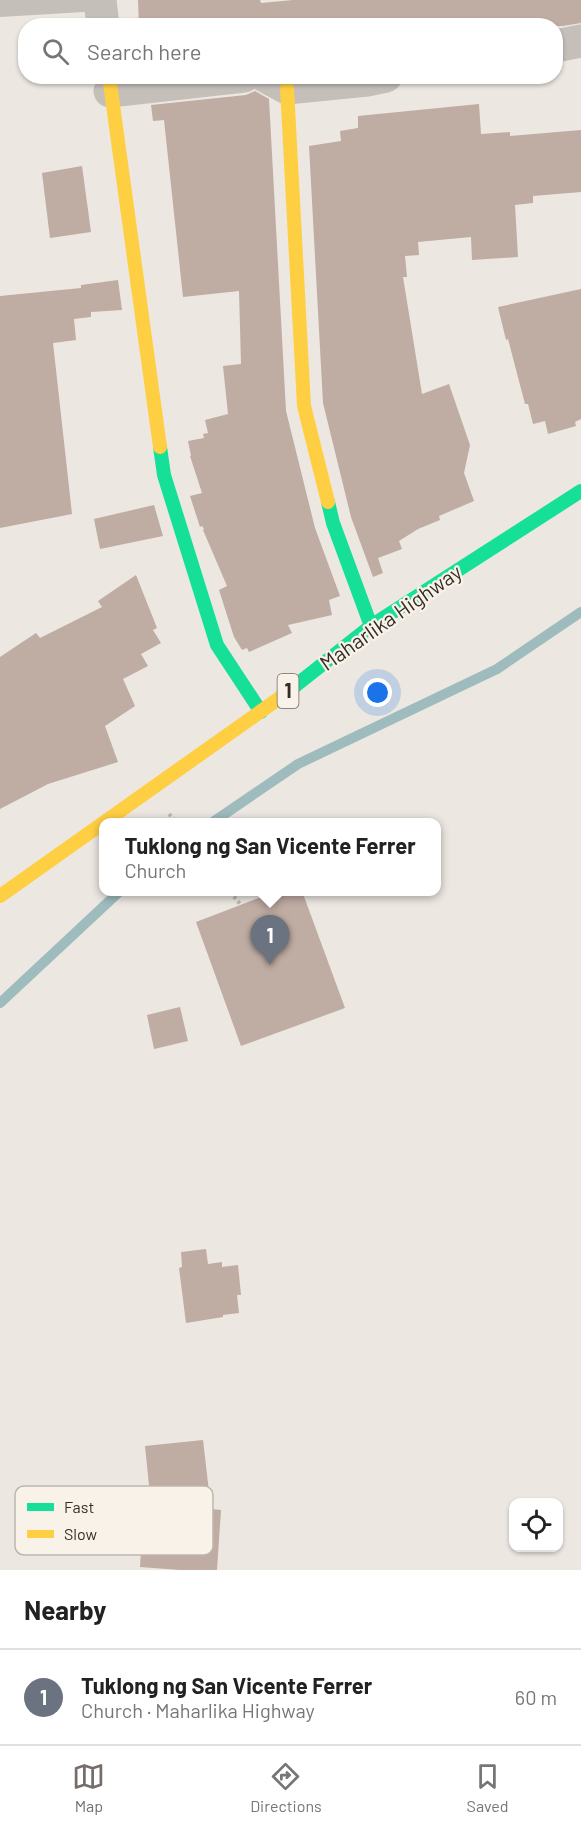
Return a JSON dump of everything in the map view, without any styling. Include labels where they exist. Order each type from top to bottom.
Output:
[{"type":"main road","points":[[110,84],[164,475],[217,645],[261,712]]},
{"type":"main road","points":[[276,84],[304,406],[333,523],[371,627]]},
{"type":"main road","name":"Maharlika Highway","points":[[108,818],[261,712],[371,627],[581,491]]},
{"type":"main road","name":"Maharlika Highway","points":[[0,896],[99,825]]},
{"type":"street","points":[[563,44],[581,41]]},
{"type":"lane","points":[[0,8],[101,9]]},
{"type":"path","points":[[234,896],[241,905]]},
{"type":"building","points":[[138,0],[260,0],[261,3],[293,0],[581,0],[581,23],[563,26],[563,18],[139,18]]},
{"type":"building","points":[[255,91],[269,99],[286,411],[315,528],[340,596],[329,600],[332,615],[288,625],[292,633],[249,652],[247,648],[242,650],[234,637],[219,590],[227,586],[204,529],[200,527],[190,496],[202,493],[190,456],[188,441],[204,438],[203,434],[208,433],[205,420],[228,414],[223,366],[241,364],[239,291],[183,297],[164,120],[153,121],[151,105],[246,95]]},
{"type":"building","points":[[479,104],[481,134],[510,132],[510,136],[581,130],[581,192],[533,196],[533,203],[515,205],[518,257],[472,260],[471,237],[418,242],[419,255],[405,256],[407,277],[403,277],[422,394],[449,384],[470,445],[464,473],[474,501],[439,516],[440,520],[418,529],[399,541],[402,549],[378,558],[383,573],[373,577],[351,517],[323,403],[309,146],[341,141],[340,131],[358,128],[358,116]]},
{"type":"building","points":[[82,166],[91,232],[50,238],[42,173]]},
{"type":"building","points":[[118,280],[122,310],[91,312],[91,317],[74,319],[76,340],[53,343],[72,514],[0,528],[0,296],[81,288],[81,285]]},
{"type":"building","points":[[581,289],[581,419],[575,422],[576,426],[548,434],[545,421],[533,424],[528,404],[525,404],[498,307]]},
{"type":"building","points":[[154,505],[163,536],[100,549],[94,519]]},
{"type":"building","points":[[136,575],[157,628],[153,630],[161,643],[141,654],[148,666],[123,679],[135,706],[105,726],[118,762],[48,784],[0,809],[0,657],[36,633],[40,638],[102,607],[98,601]]},
{"type":"building","points":[[264,896],[304,896],[345,1008],[241,1046],[196,922]]},
{"type":"building","points":[[180,1007],[188,1041],[154,1049],[147,1015]]},
{"type":"building","points":[[206,1249],[208,1264],[222,1262],[222,1267],[238,1265],[241,1295],[237,1295],[239,1313],[186,1323],[179,1268],[182,1267],[181,1252]]},
{"type":"building","points":[[203,1440],[208,1486],[149,1486],[145,1446]]},
{"type":"building","points":[[213,1509],[221,1510],[217,1570],[140,1567],[141,1555],[213,1555]]},
{"type":"waterway","points":[[219,818],[298,764],[497,669],[581,612]]},
{"type":"waterway","points":[[0,1003],[115,896]]},
{"type":"traffic: fast","points":[[160,447],[164,475],[217,645],[261,712]]},
{"type":"traffic: fast","points":[[281,697],[371,626],[581,491]]},
{"type":"traffic: fast","points":[[328,502],[333,523],[371,626]]},
{"type":"traffic: slow","points":[[110,84],[160,447]]},
{"type":"traffic: slow","points":[[287,88],[304,406],[328,502]]},
{"type":"traffic: slow","points":[[110,818],[281,697]]},
{"type":"traffic: slow","points":[[0,896],[99,826]]},
{"type":"place","name":"Tuklong ng San Vicente Ferrer","points":[[270,965]]}]
